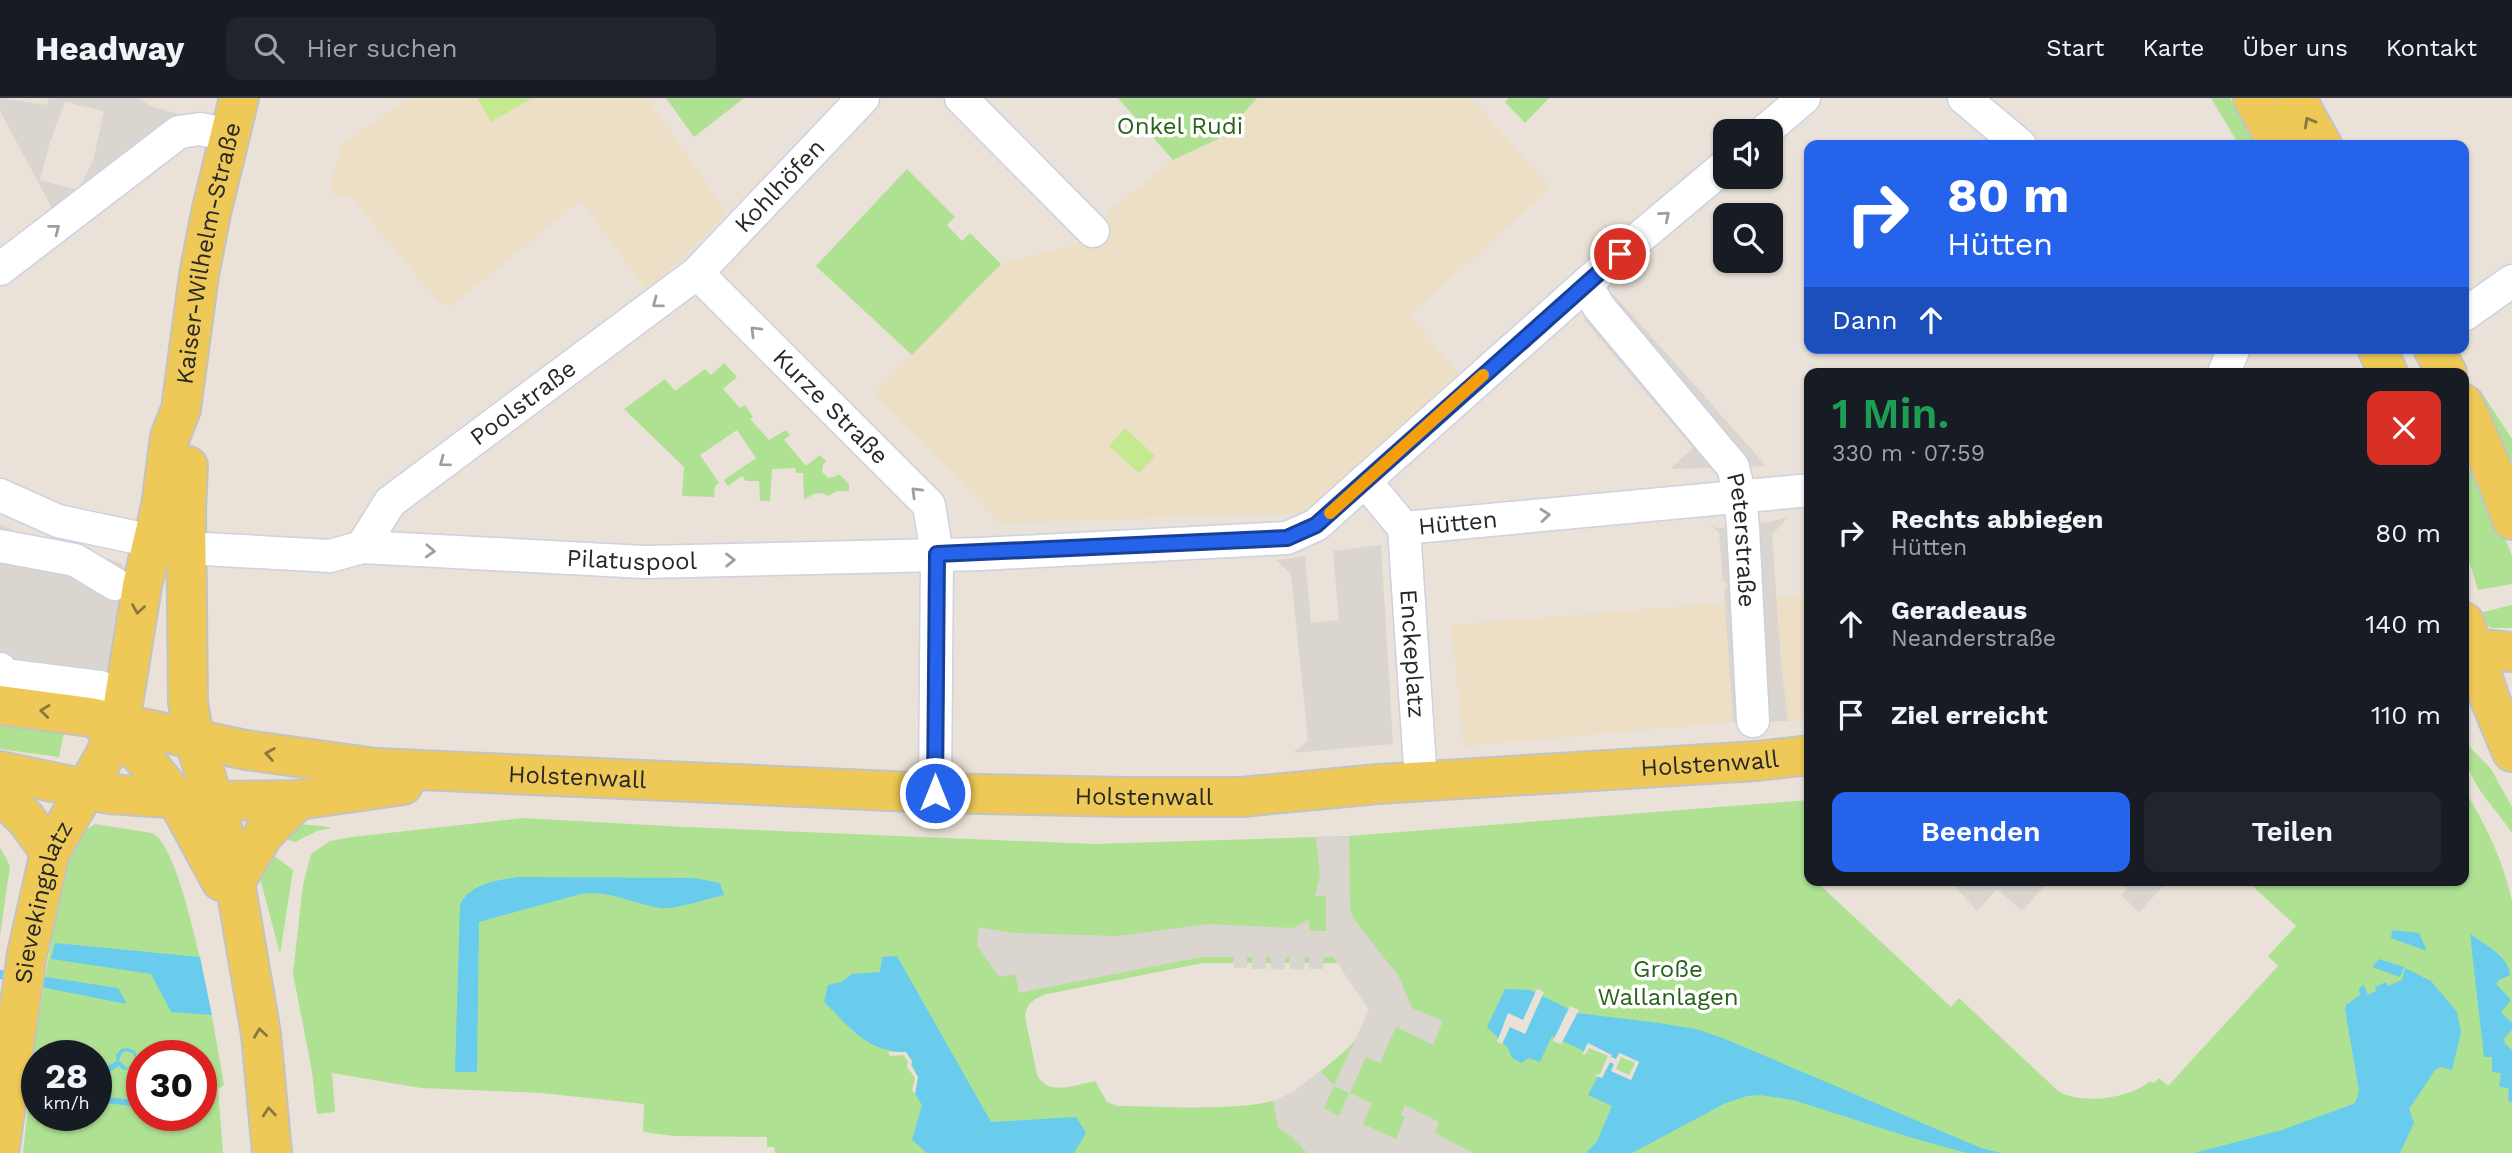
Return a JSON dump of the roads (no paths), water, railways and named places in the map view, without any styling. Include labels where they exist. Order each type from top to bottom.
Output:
[{"type":"main road","name":"Kaiser-Wilhelm-Straße","points":[[169,545],[161,506],[170,437],[181,409],[193,307],[239,98]]},
{"type":"main road","points":[[2253,98],[2276,140]]},
{"type":"main road","points":[[2296,98],[2319,140]]},
{"type":"main road","points":[[2469,413],[2505,481],[2512,520]]},
{"type":"main road","points":[[2469,460],[2505,481]]},
{"type":"main road","points":[[0,771],[88,785],[164,749],[188,702],[169,545]]},
{"type":"main road","points":[[169,545],[142,586],[164,749],[241,919]]},
{"type":"main road","points":[[2469,641],[2512,652]]},
{"type":"main road","points":[[2469,645],[2512,752]]},
{"type":"main road","points":[[0,705],[164,749],[235,882],[266,1072],[272,1153]]},
{"type":"main road","points":[[88,785],[115,769],[164,749]]},
{"type":"main road","name":"Holstenwall","points":[[164,749],[478,774],[935,793],[1125,797],[1241,797],[1421,781],[1744,762],[1804,756]]},
{"type":"main road","name":"Holstenwall","points":[[164,749],[298,800],[478,774]]},
{"type":"main road","name":"Sievekingplatz","points":[[0,1146],[27,954],[56,841],[88,785]]},
{"type":"main road","points":[[0,794],[26,819],[56,841]]},
{"type":"main road","points":[[235,882],[263,835],[298,800]]},
{"type":"street","name":"Kohlhöfen","points":[[697,273],[863,98]]},
{"type":"street","points":[[961,98],[1093,231]]},
{"type":"street","points":[[1779,119],[1804,98]]},
{"type":"street","points":[[1965,98],[2014,140]]},
{"type":"street","points":[[0,269],[179,132],[200,129],[229,135]]},
{"type":"street","points":[[937,554],[1287,538],[1316,525],[1713,176]]},
{"type":"street","name":"Poolstraße","points":[[362,547],[390,502],[697,273]]},
{"type":"street","name":"Kurze Straße","points":[[697,273],[929,505],[937,554],[935,793]]},
{"type":"street","points":[[2469,311],[2512,281]]},
{"type":"street","name":"Peterstraße","points":[[1586,285],[1599,307],[1733,467],[1741,496],[1753,721]]},
{"type":"street","name":"Hütten","points":[[1365,481],[1404,528],[1804,491]]},
{"type":"street","name":"Pilatuspool","points":[[0,495],[58,521],[169,545],[330,556],[362,547],[644,562],[937,554]]},
{"type":"street","name":"Enckeplatz","points":[[1404,528],[1421,781]]},
{"type":"street","points":[[0,546],[75,560],[115,584]]},
{"type":"street","points":[[0,668],[4,675],[164,749]]},
{"type":"water","points":[[519,877],[694,878],[720,883],[724,895],[683,906],[661,908],[603,894],[581,894],[479,922],[477,1072],[455,1072],[460,904],[478,887]]},
{"type":"water","points":[[2392,930],[2419,933],[2427,951],[2391,938]]},
{"type":"water","points":[[2470,934],[2501,956],[2509,968],[2510,975],[2496,984],[2511,1000],[2501,1012],[2512,1023],[2512,1030],[2504,1038],[2505,1044],[2512,1050],[2512,1102],[2508,1101],[2509,1089],[2499,1086],[2501,1073],[2492,1072],[2492,1057],[2484,1057]]},
{"type":"water","points":[[55,943],[200,957],[212,1015],[171,1012],[151,974],[51,959]]},
{"type":"water","points":[[897,956],[991,1122],[1076,1117],[1086,1133],[1074,1153],[927,1153],[912,1140],[922,1105],[915,1094],[918,1077],[906,1052],[892,1051],[869,1043],[824,1002],[828,985],[841,982],[852,974],[880,972],[882,957]]},
{"type":"water","points":[[2379,959],[2404,967],[2400,977],[2372,967]]},
{"type":"water","points":[[2405,968],[2431,981],[2457,1012],[2461,1032],[2452,1070],[2441,1067],[2436,1069],[2409,1109],[2414,1123],[2400,1153],[2194,1153],[2282,1130],[2353,1104],[2359,1091],[2346,1005],[2360,995],[2359,988],[2364,985],[2368,995],[2376,991],[2375,987],[2386,982],[2388,986],[2402,980]]},
{"type":"water","points":[[0,970],[118,988],[127,1004],[0,979]]},
{"type":"water","points":[[1505,989],[1530,990],[1577,1013],[1696,1029],[1981,1148],[2001,1153],[1967,1153],[1793,1100],[1760,1095],[1726,1103],[1632,1153],[1586,1153],[1597,1141],[1612,1106],[1588,1095],[1598,1076],[1602,1078],[1610,1062],[1614,1064],[1611,1071],[1631,1080],[1639,1062],[1620,1053],[1616,1060],[1588,1044],[1584,1051],[1552,1036],[1540,1062],[1529,1058],[1521,1063],[1512,1058],[1508,1048],[1487,1027]]},
{"type":"water","points":[[126,1048],[119,1061],[126,1069],[117,1064],[116,1055],[121,1049]]},
{"type":"waterway","points":[[112,1067],[117,1064]]},
{"type":"waterway","points":[[112,1101],[126,1102]]},
{"type":"park label","name":"Onkel Rudi","points":[[1180,126]]},
{"type":"park label","name":"Große Wallanlagen","points":[[1668,983]]}]
